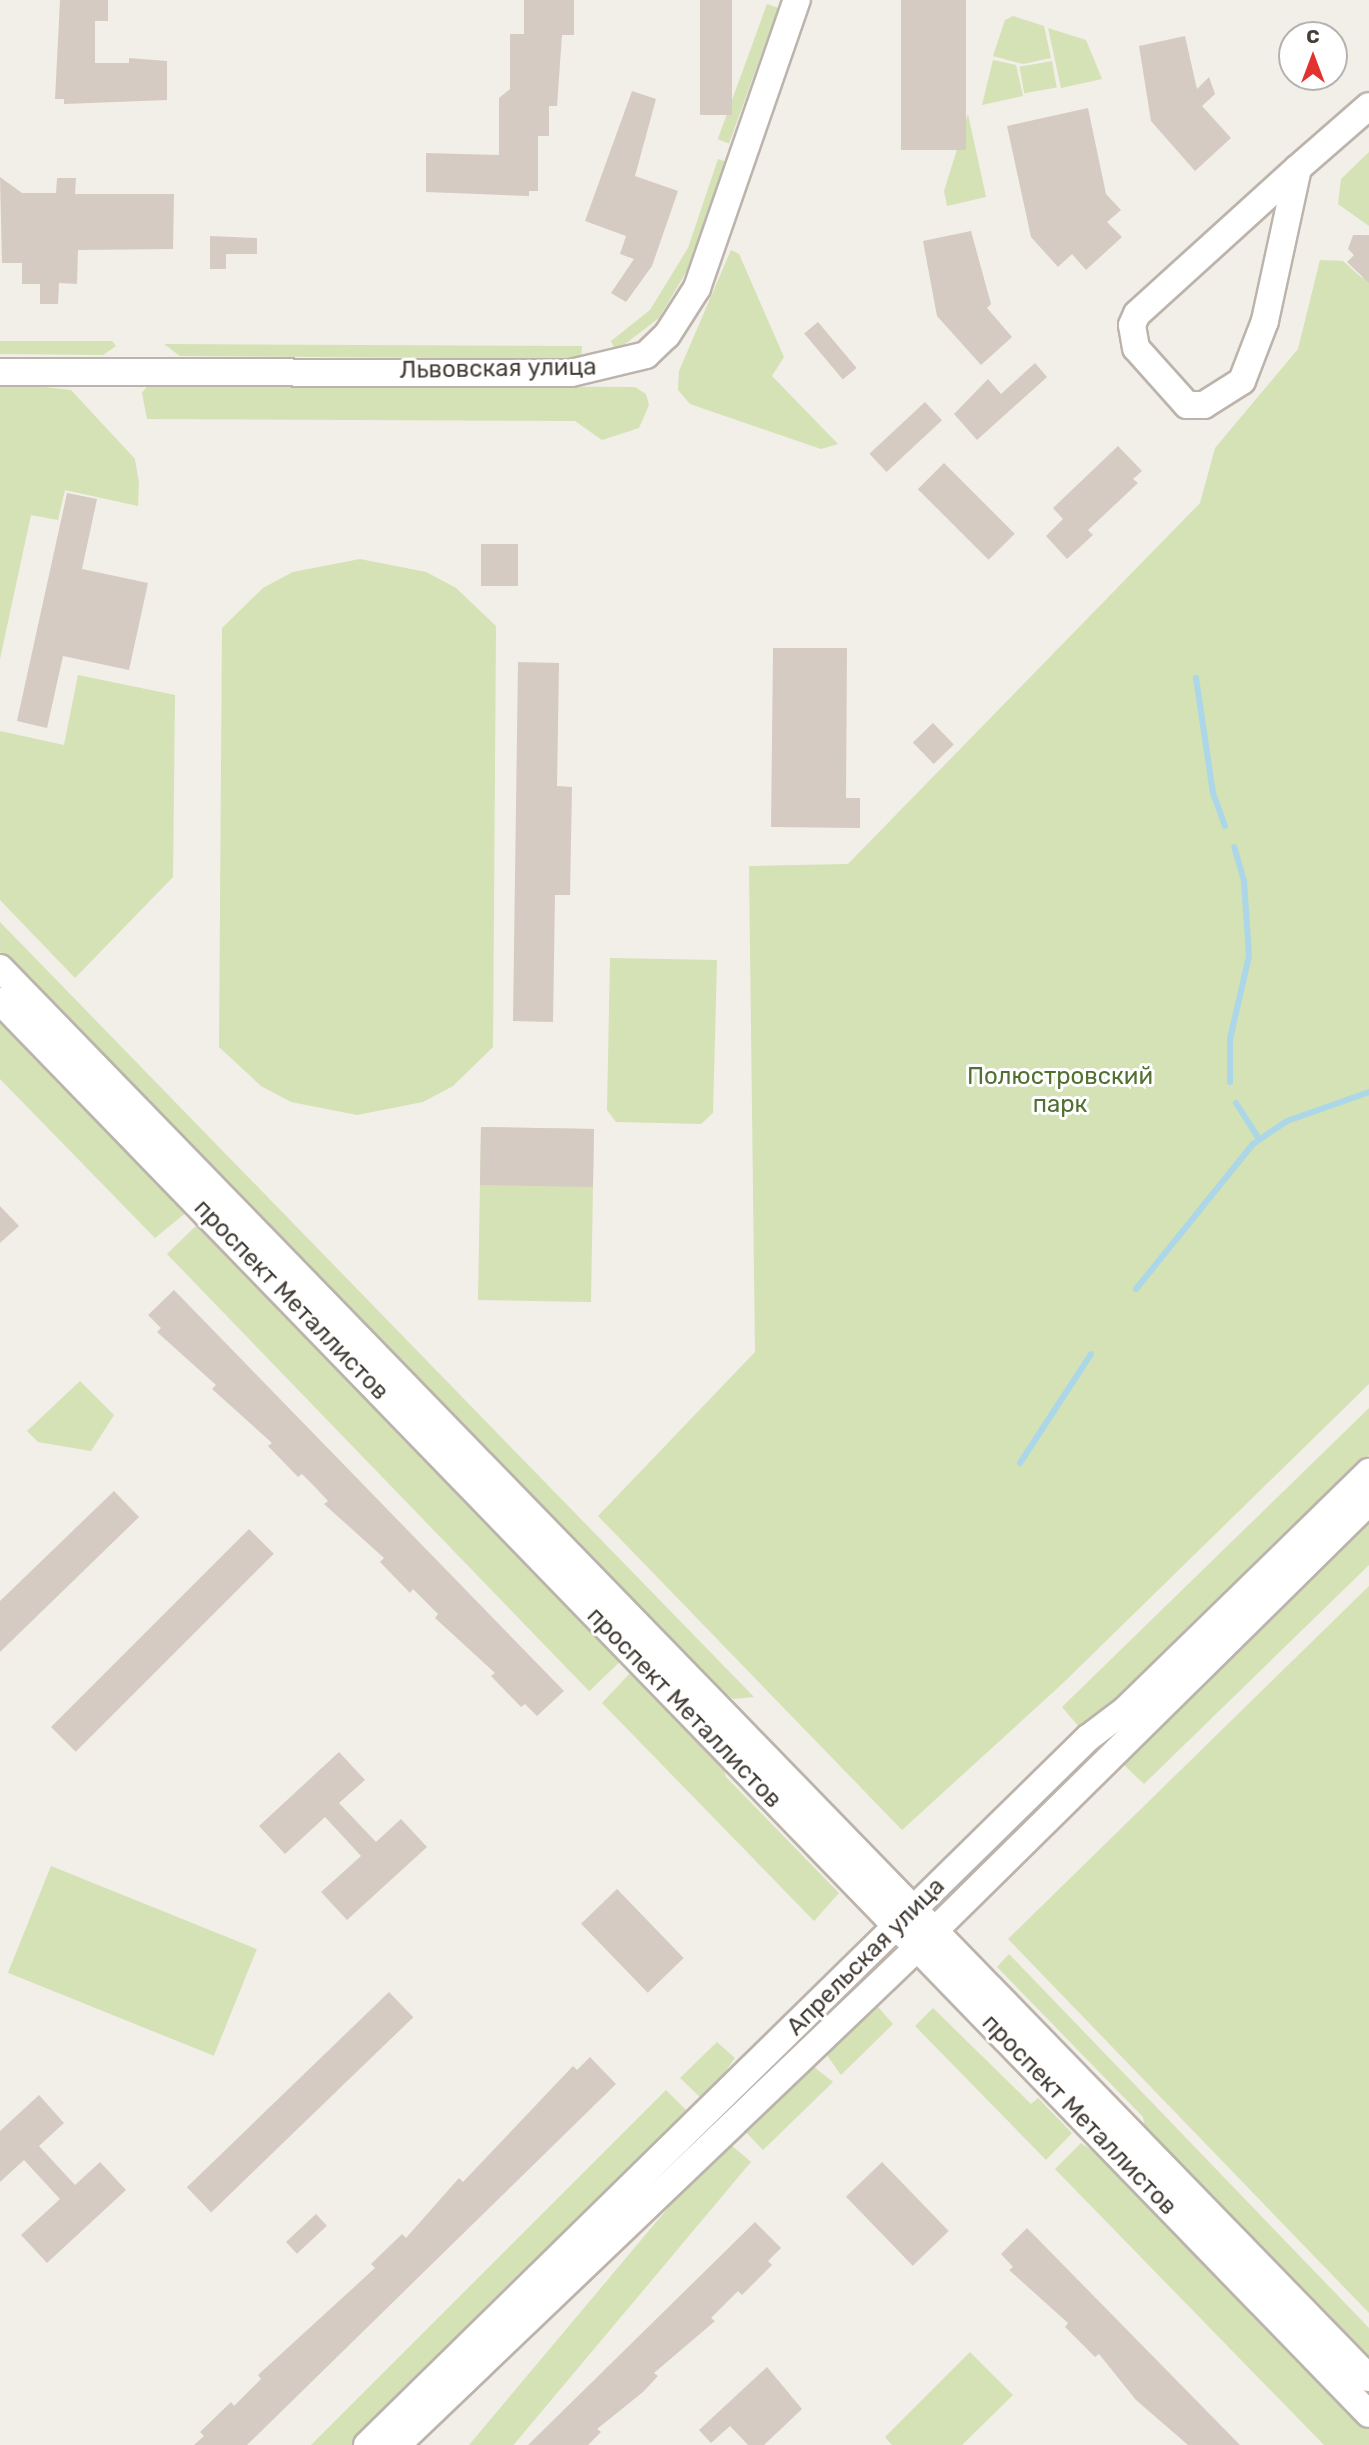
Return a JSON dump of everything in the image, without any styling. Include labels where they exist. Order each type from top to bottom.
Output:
[{"type":"street","name":"Львовская улица","points":[[0,372],[571,373],[646,355],[667,335],[698,288],[797,0]]},
{"type":"street","points":[[1298,168],[1265,321],[1242,381],[1204,405],[1187,405],[1136,348],[1132,325],[1298,168],[1369,106]]},
{"type":"street","name":"проспект Металлистов","points":[[0,968],[936,1929],[1369,2378]]},
{"type":"street","name":"проспект Металлистов","points":[[0,1001],[1369,2414]]},
{"type":"street","name":"Апрельская улица","points":[[367,2445],[895,1927],[1369,1472]]},
{"type":"street","name":"Апрельская улица","points":[[397,2445],[916,1949],[1369,1502]]},
{"type":"green space","points":[[767,4],[778,8],[729,143],[718,139]]},
{"type":"green space","points":[[1013,16],[1044,26],[1051,58],[1023,64],[993,56],[1005,20]]},
{"type":"green space","points":[[1048,28],[1086,40],[1102,79],[1061,88]]},
{"type":"green space","points":[[993,60],[1016,65],[1023,96],[982,105]]},
{"type":"green space","points":[[1052,61],[1057,88],[1024,93],[1020,67]]},
{"type":"green space","points":[[968,114],[986,197],[947,206],[944,191]]},
{"type":"green space","points":[[1369,152],[1369,226],[1338,204],[1341,179]]},
{"type":"green space","points":[[718,159],[729,163],[698,252],[659,318],[616,351],[611,341],[650,310],[688,248]]},
{"type":"green space","points":[[731,250],[739,254],[784,357],[772,376],[838,444],[821,449],[690,404],[678,390],[679,371]]},
{"type":"green space","name":"Полюстровский парк","points":[[1320,260],[1343,261],[1362,278],[1369,271],[1369,1384],[1062,1684],[902,1830],[598,1516],[755,1352],[749,866],[848,864],[1200,503],[1215,448],[1298,349]]},
{"type":"green space","points":[[0,341],[112,341],[116,346],[103,355],[0,354]]},
{"type":"green space","points":[[164,344],[582,346],[581,359],[571,359],[180,356]]},
{"type":"green space","points":[[0,382],[71,390],[135,459],[139,483],[138,506],[65,490],[58,520],[31,515],[0,659]]},
{"type":"green space","points":[[149,384],[635,387],[646,394],[649,405],[639,428],[602,440],[575,421],[147,419],[142,393]]},
{"type":"green space","points":[[360,559],[426,572],[456,588],[496,626],[493,1047],[453,1086],[423,1102],[357,1115],[291,1102],[261,1086],[219,1047],[222,628],[263,588],[293,572]]},
{"type":"green space","points":[[78,675],[175,695],[173,877],[75,978],[0,900],[0,731],[64,745]]},
{"type":"green space","points":[[0,922],[754,1697],[734,1699],[718,1692],[0,952]]},
{"type":"green space","points":[[610,958],[717,960],[713,1113],[701,1124],[616,1122],[607,1110]]},
{"type":"green space","points":[[0,1017],[188,1211],[155,1238],[0,1079]]},
{"type":"green space","points":[[481,1127],[594,1129],[591,1302],[478,1300]]},
{"type":"green space","points":[[200,1222],[622,1659],[589,1691],[167,1254]]},
{"type":"green space","points":[[80,1381],[114,1415],[91,1451],[38,1442],[27,1431]]},
{"type":"green space","points":[[1369,1408],[1369,1455],[1108,1709],[1080,1728],[1062,1707]]},
{"type":"green space","points":[[1369,1517],[1369,1565],[1144,1784],[1123,1764],[1151,1729]]},
{"type":"green space","points":[[1369,1586],[1369,2313],[1008,1939]]},
{"type":"green space","points":[[634,1669],[721,1759],[726,1777],[839,1893],[814,1921],[602,1703]]},
{"type":"green space","points":[[51,1866],[257,1949],[214,2056],[8,1973]]},
{"type":"green space","points":[[1009,1954],[1369,2328],[1369,2360],[1145,2132],[1143,2117],[997,1967]]},
{"type":"green space","points":[[878,2007],[893,2024],[841,2075],[826,2054]]},
{"type":"green space","points":[[933,2008],[1031,2104],[1038,2098],[1072,2133],[1046,2160],[915,2026]]},
{"type":"green space","points":[[717,2042],[735,2058],[704,2101],[680,2078]]},
{"type":"green space","points":[[814,2067],[833,2082],[763,2150],[740,2126],[766,2112]]},
{"type":"green space","points":[[666,2090],[691,2115],[360,2445],[311,2445]]},
{"type":"green space","points":[[725,2140],[751,2162],[513,2445],[469,2445]]},
{"type":"green space","points":[[1081,2143],[1109,2162],[1341,2395],[1369,2428],[1369,2445],[1324,2445],[1055,2169]]},
{"type":"green space","points":[[970,2352],[1013,2395],[962,2445],[892,2445],[885,2437]]},
{"type":"building","points":[[60,0],[108,0],[108,21],[95,21],[95,63],[129,63],[129,58],[167,61],[167,100],[64,104],[64,99],[55,99]]},
{"type":"building","points":[[524,0],[574,0],[574,35],[562,35],[557,106],[549,106],[549,136],[538,136],[538,191],[529,191],[529,196],[426,192],[426,153],[499,155],[499,98],[510,89],[510,34],[524,34]]},
{"type":"building","points":[[700,0],[732,0],[732,115],[700,115]]},
{"type":"building","points":[[901,0],[966,0],[966,150],[901,150]]},
{"type":"building","points":[[1185,36],[1197,89],[1209,77],[1215,94],[1202,106],[1231,138],[1195,171],[1151,121],[1139,46]]},
{"type":"building","points":[[632,91],[656,99],[635,176],[678,191],[652,266],[626,302],[611,293],[634,259],[620,254],[626,236],[585,221]]},
{"type":"building","points":[[1088,108],[1106,194],[1121,210],[1107,222],[1122,237],[1086,270],[1072,254],[1058,267],[1031,237],[1007,126]]},
{"type":"building","points":[[0,177],[22,193],[56,193],[57,178],[76,178],[75,194],[174,194],[173,249],[78,250],[77,284],[59,283],[58,304],[40,304],[40,284],[22,284],[22,263],[2,263]]},
{"type":"building","points":[[971,231],[991,304],[987,308],[1012,337],[981,365],[937,316],[923,241]]},
{"type":"building","points":[[1353,235],[1369,235],[1369,283],[1347,262],[1354,255],[1348,249]]},
{"type":"building","points":[[210,236],[257,238],[257,254],[226,254],[226,269],[210,269]]},
{"type":"building","points":[[818,322],[857,368],[843,380],[804,334]]},
{"type":"building","points":[[1035,363],[1047,377],[977,440],[954,414],[988,379],[1001,394]]},
{"type":"building","points":[[925,402],[942,420],[886,472],[869,454]]},
{"type":"building","points":[[1118,446],[1142,471],[1133,479],[1138,483],[1088,530],[1093,535],[1067,559],[1046,536],[1063,519],[1053,508]]},
{"type":"building","points":[[944,463],[1015,534],[989,560],[918,489]]},
{"type":"building","points":[[67,493],[97,499],[82,569],[148,583],[129,670],[63,656],[47,728],[17,721]]},
{"type":"building","points":[[481,544],[518,544],[518,586],[481,586]]},
{"type":"building","points":[[773,648],[847,648],[846,798],[860,798],[860,828],[771,827]]},
{"type":"building","points":[[518,662],[559,663],[557,786],[572,787],[570,895],[555,895],[553,1022],[513,1021]]},
{"type":"building","points":[[933,723],[954,745],[934,764],[913,742]]},
{"type":"building","points":[[481,1127],[594,1129],[593,1187],[480,1185]]},
{"type":"building","points":[[0,1206],[19,1226],[0,1243]]},
{"type":"building","points":[[174,1290],[564,1691],[537,1716],[525,1704],[521,1707],[491,1676],[495,1673],[435,1618],[438,1614],[413,1589],[410,1593],[380,1562],[384,1558],[324,1504],[328,1501],[315,1487],[302,1474],[298,1477],[268,1446],[272,1443],[212,1389],[216,1385],[157,1332],[161,1328],[148,1315]]},
{"type":"building","points":[[114,1491],[139,1517],[0,1652],[0,1601]]},
{"type":"building","points":[[249,1529],[274,1554],[76,1752],[51,1727]]},
{"type":"building","points":[[339,1752],[365,1780],[339,1803],[376,1842],[401,1819],[427,1847],[347,1920],[321,1892],[361,1856],[325,1817],[285,1854],[259,1826]]},
{"type":"building","points":[[617,1889],[684,1958],[648,1993],[581,1924]]},
{"type":"building","points":[[389,1992],[413,2017],[211,2212],[187,2187]]},
{"type":"building","points":[[590,2057],[616,2084],[247,2445],[194,2445],[204,2436],[200,2432],[231,2402],[234,2406],[261,2379],[258,2375],[375,2268],[371,2264],[402,2234],[406,2238],[459,2178],[463,2182],[573,2066],[577,2070]]},
{"type":"building","points":[[39,2095],[64,2123],[39,2146],[75,2185],[100,2162],[126,2190],[47,2263],[21,2235],[60,2199],[24,2160],[0,2182],[0,2131]]},
{"type":"building","points":[[882,2162],[949,2231],[913,2266],[846,2197]]},
{"type":"building","points":[[316,2214],[327,2226],[297,2254],[286,2242]]},
{"type":"building","points":[[755,2222],[781,2248],[768,2261],[772,2265],[742,2295],[738,2291],[711,2318],[715,2321],[654,2373],[658,2376],[643,2392],[597,2429],[601,2432],[588,2445],[528,2445]]},
{"type":"building","points":[[1027,2228],[1240,2445],[1188,2445],[1136,2400],[1099,2354],[1095,2357],[1065,2327],[1068,2323],[1009,2270],[1013,2267],[1001,2254]]},
{"type":"building","points":[[767,2367],[802,2409],[764,2445],[748,2445],[730,2426],[711,2443],[699,2430]]},
{"type":"waterway","points":[[1196,678],[1213,793],[1225,826]]},
{"type":"waterway","points":[[1230,1082],[1230,1039],[1249,956],[1244,881],[1234,847]]},
{"type":"waterway","points":[[1136,1289],[1253,1144],[1287,1121],[1369,1092]]},
{"type":"waterway","points":[[1236,1103],[1259,1139]]},
{"type":"waterway","points":[[1020,1463],[1091,1354]]}]
